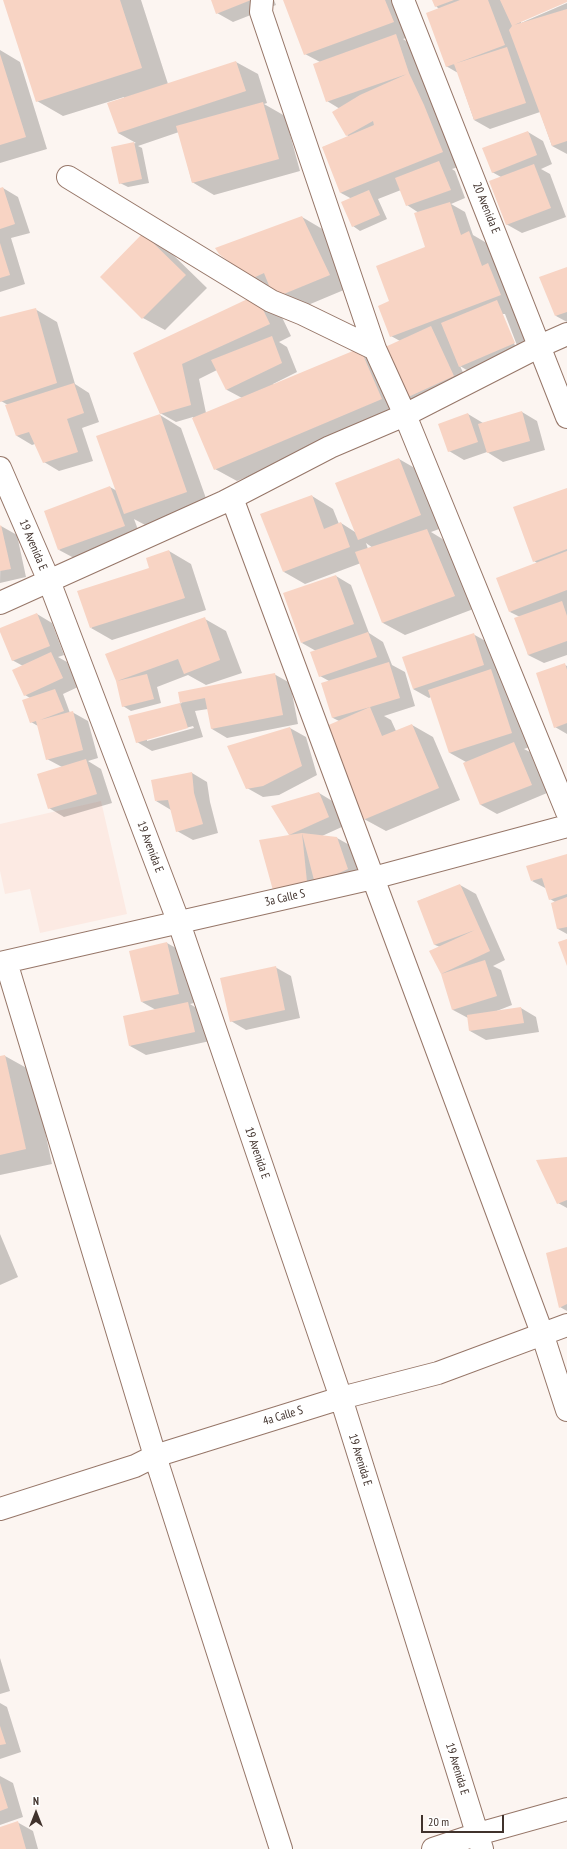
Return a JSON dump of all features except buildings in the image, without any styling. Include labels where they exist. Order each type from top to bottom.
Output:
[{"type":"street","points":[[262,0],[261,12],[375,349],[404,415],[567,812]]},
{"type":"street","name":"20 Avenida E","points":[[403,0],[567,417]]},
{"type":"street","points":[[68,177],[271,301],[303,314],[375,349]]},
{"type":"street","points":[[0,603],[232,498],[330,446],[404,415],[540,346],[567,334]]},
{"type":"street","name":"19 Avenida E","points":[[0,468],[49,581],[179,923],[341,1398],[480,1842]]},
{"type":"street","points":[[232,498],[542,1333],[567,1410]]},
{"type":"street","name":"3a Calle S","points":[[3,962],[372,878],[567,826]]},
{"type":"street","points":[[3,962],[155,1456],[281,1849]]},
{"type":"street","name":"4a Calle S","points":[[0,1508],[135,1466],[155,1456],[341,1398],[438,1373],[542,1333],[567,1325]]},
{"type":"street","points":[[433,1849],[480,1842],[567,1809]]},
{"type":"shaded area","points":[[101,801],[127,914],[40,933],[30,889],[5,894],[0,871],[0,824]]}]
